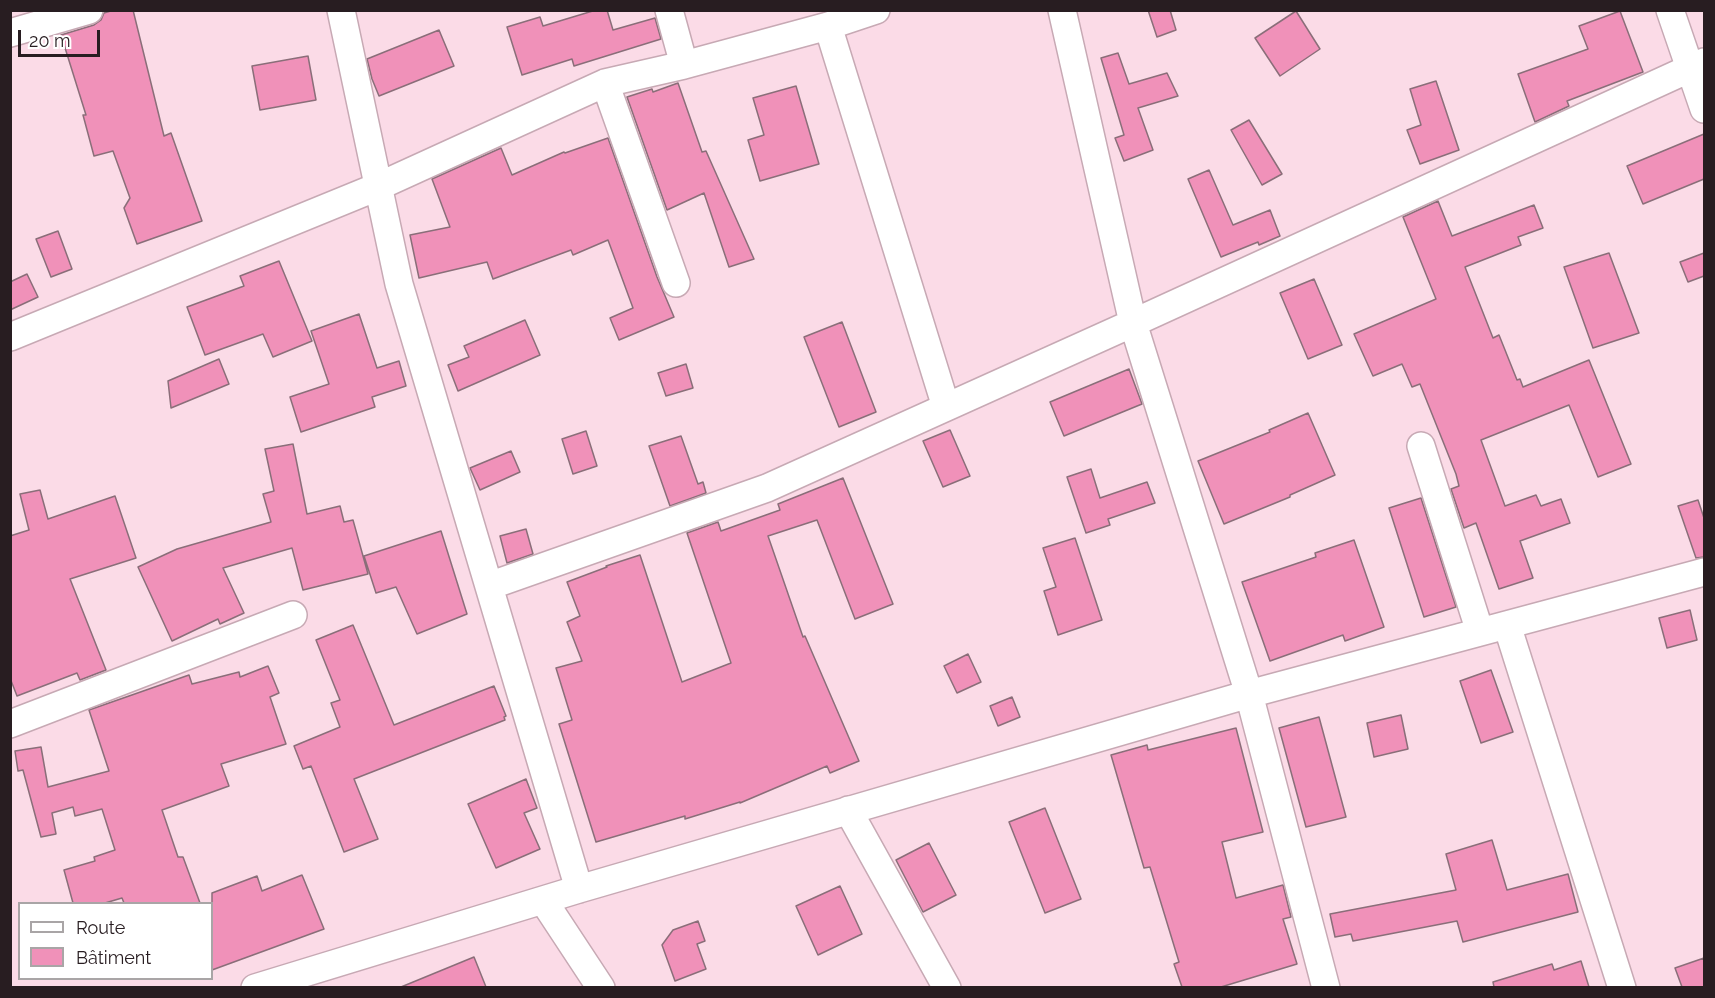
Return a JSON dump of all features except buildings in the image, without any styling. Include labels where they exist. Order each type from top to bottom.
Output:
[{"type":"street","points":[[10,33],[89,10]]},
{"type":"street","points":[[341,10],[399,284],[579,889]]},
{"type":"street","points":[[669,10],[684,65]]},
{"type":"street","points":[[10,337],[377,187],[605,83],[684,65],[828,26],[876,10]]},
{"type":"street","points":[[1062,10],[1133,324],[1249,694],[1326,987]]},
{"type":"street","points":[[1670,10],[1698,65],[1704,109]]},
{"type":"street","points":[[828,26],[946,407]]},
{"type":"street","points":[[489,586],[767,489],[1698,65]]},
{"type":"street","points":[[605,83],[676,283]]},
{"type":"street","points":[[1421,447],[1480,632]]},
{"type":"street","points":[[255,987],[579,889],[1249,694],[1704,572]]},
{"type":"street","points":[[10,723],[293,615]]},
{"type":"street","points":[[1507,625],[1622,987]]},
{"type":"street","points":[[848,810],[947,987]]},
{"type":"street","points":[[543,900],[601,987]]}]
